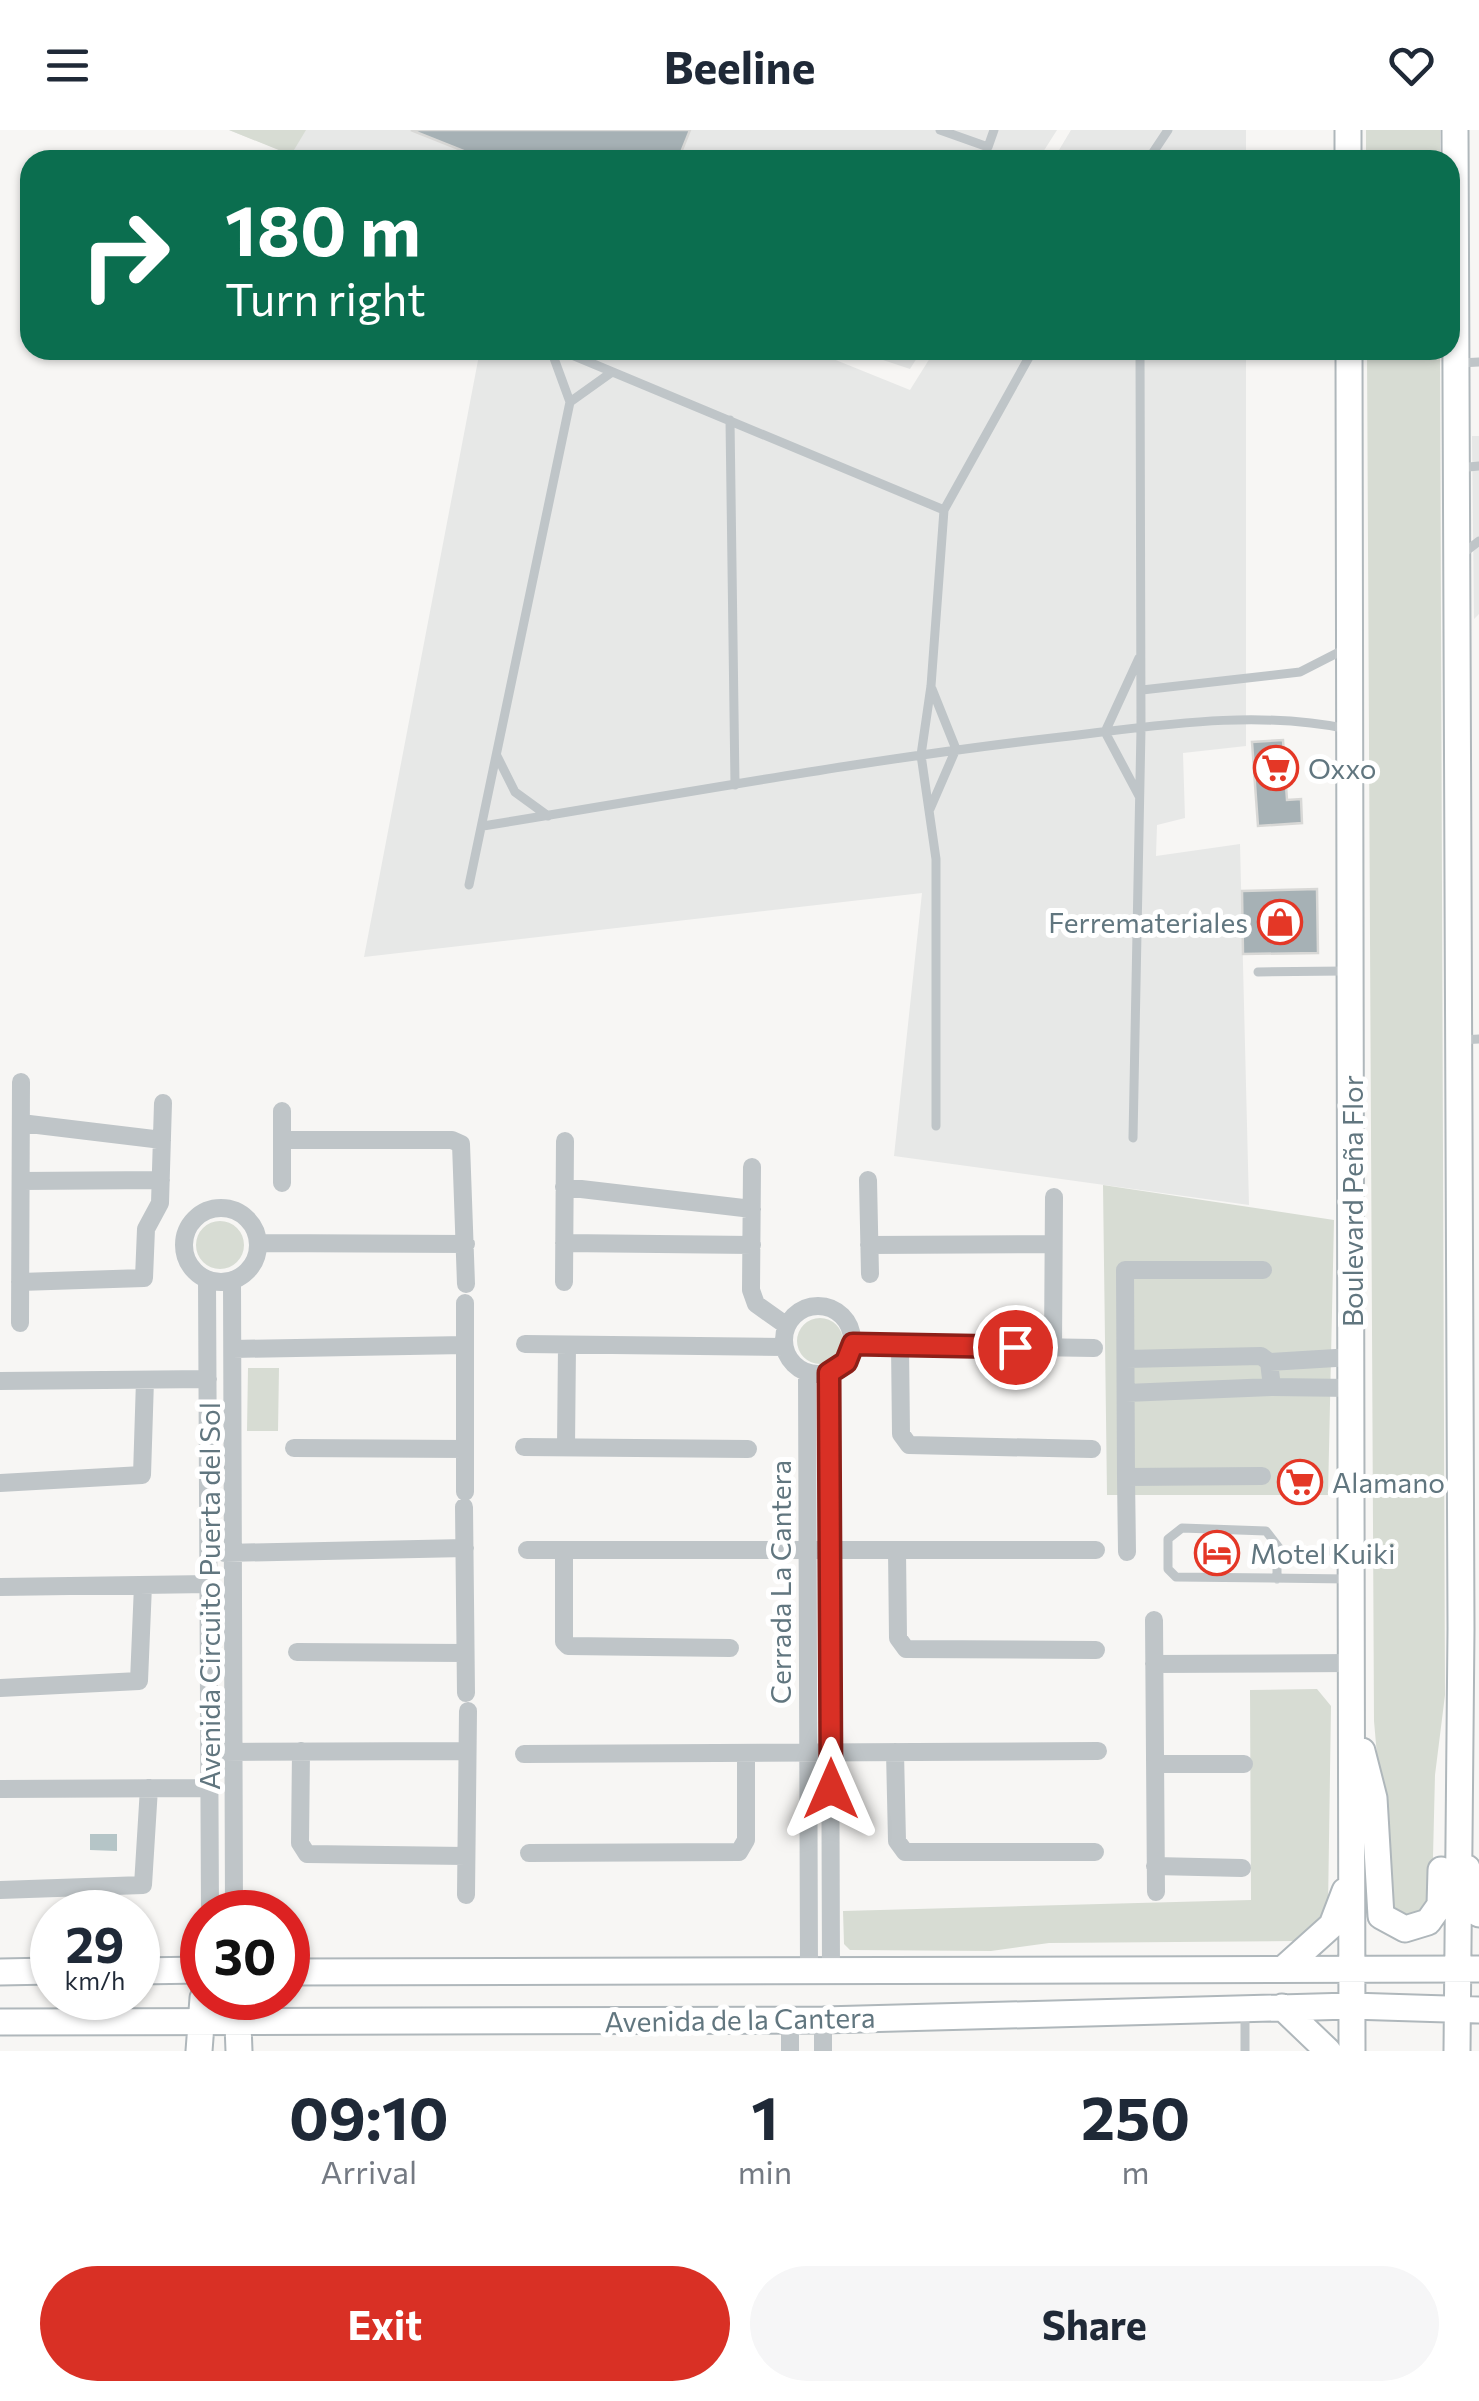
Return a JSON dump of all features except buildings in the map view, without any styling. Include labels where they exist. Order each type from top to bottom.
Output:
[{"type":"main road","points":[[1353,1718],[1374,1798],[1377,1901],[1388,1923],[1405,1929],[1428,1922],[1440,1904],[1442,1792],[1470,1630],[1464,1092],[1469,1040],[1456,558],[1467,467],[1468,362],[1460,219]]},
{"type":"main road","name":"Boulevard Peña Flor","points":[[1349,360],[1352,2051]]},
{"type":"main road","points":[[1456,2051],[1468,2010],[1458,1829],[1459,1710]]},
{"type":"main road","points":[[1458,1829],[1479,1914]]},
{"type":"main road","points":[[1283,1969],[1332,1925],[1343,1900],[1353,1852]]},
{"type":"main road","name":"Avenida de la Cantera","points":[[310,1972],[1468,1969]]},
{"type":"main road","points":[[0,1972],[30,1971]]},
{"type":"main road","points":[[1282,2007],[1328,2051]]},
{"type":"main road","name":"Avenida de la Cantera","points":[[310,2011],[824,2020],[1282,2007],[1468,2010]]},
{"type":"main road","name":"Avenida de la Cantera","points":[[0,2022],[180,2010]]},
{"type":"main road","points":[[198,2051],[200,2020]]},
{"type":"main road","points":[[238,2020],[240,2051]]},
{"type":"street","points":[[20,1322],[21,1082]]},
{"type":"street","points":[[20,1282],[144,1278],[146,1229],[160,1203],[164,1103]]},
{"type":"street","points":[[282,1110],[282,1182]]},
{"type":"street","points":[[21,1123],[162,1140]]},
{"type":"street","points":[[282,1140],[457,1141],[464,1152],[466,1895]]},
{"type":"street","points":[[564,1282],[565,1141]]},
{"type":"street","points":[[752,1167],[756,1304],[787,1326]]},
{"type":"street","points":[[21,1181],[161,1180]]},
{"type":"street","points":[[868,1180],[870,1274]]},
{"type":"street","points":[[564,1186],[752,1208]]},
{"type":"street","points":[[1053,1348],[1054,1197]]},
{"type":"street","points":[[160,1203],[191,1224]]},
{"type":"street","points":[[228,1208],[249,1220],[258,1243],[252,1266],[232,1281],[207,1280],[188,1264],[184,1253],[191,1224],[204,1211],[228,1208]]},
{"type":"street","points":[[258,1243],[466,1244]]},
{"type":"street","points":[[564,1243],[752,1245]]},
{"type":"street","points":[[870,1245],[1053,1244]]},
{"type":"street","points":[[1127,1552],[1125,1270],[1262,1270]]},
{"type":"street","name":"Avenida Circuito Puerta del Sol","points":[[207,1280],[210,1890]]},
{"type":"street","name":"Avenida Circuito Puerta del Sol","points":[[232,1281],[234,1890]]},
{"type":"street","points":[[812,1306],[828,1306],[842,1314],[851,1328],[853,1344],[846,1362],[829,1373],[807,1373],[792,1363],[784,1347],[787,1326],[797,1313],[812,1306]]},
{"type":"street","points":[[525,1344],[784,1347]]},
{"type":"street","points":[[853,1344],[1094,1348]]},
{"type":"street","points":[[232,1349],[465,1345]]},
{"type":"street","points":[[566,1447],[567,1345]]},
{"type":"street","points":[[900,1345],[901,1434],[908,1446],[1092,1449]]},
{"type":"street","points":[[1126,1358],[1261,1356],[1270,1362],[1352,1357]]},
{"type":"street","points":[[1270,1362],[1272,1388]]},
{"type":"street","name":"Cerrada La Cantera","points":[[807,1373],[808,1752],[820,1970]]},
{"type":"street","name":"Cerrada La Cantera","points":[[820,1970],[831,1752],[829,1373]]},
{"type":"street","points":[[0,1381],[208,1379]]},
{"type":"street","points":[[0,1483],[142,1474],[145,1380]]},
{"type":"street","points":[[1126,1393],[1352,1388]]},
{"type":"street","points":[[524,1447],[748,1449]]},
{"type":"street","points":[[294,1448],[465,1449]]},
{"type":"street","points":[[1126,1477],[1262,1476]]},
{"type":"street","points":[[209,1553],[465,1548]]},
{"type":"street","points":[[527,1550],[1096,1550]]},
{"type":"street","points":[[564,1550],[564,1642],[568,1646],[730,1648]]},
{"type":"street","points":[[897,1550],[898,1638],[906,1649],[1096,1650]]},
{"type":"street","points":[[0,1587],[208,1584]]},
{"type":"street","points":[[0,1688],[139,1681],[143,1585]]},
{"type":"street","points":[[1154,1620],[1156,1892]]},
{"type":"street","points":[[296,1652],[465,1654]]},
{"type":"street","points":[[1154,1664],[1353,1663]]},
{"type":"street","points":[[301,1751],[304,1852],[466,1856]]},
{"type":"street","points":[[210,1752],[468,1751]]},
{"type":"street","points":[[524,1754],[1098,1751]]},
{"type":"street","points":[[896,1752],[897,1841],[905,1852],[1095,1852]]},
{"type":"street","points":[[529,1854],[739,1852],[746,1840],[746,1753]]},
{"type":"street","points":[[1155,1764],[1244,1764]]},
{"type":"street","points":[[0,1890],[143,1885],[149,1788]]},
{"type":"street","points":[[0,1789],[210,1788]]},
{"type":"street","points":[[1156,1866],[1242,1868]]},
{"type":"street","points":[[790,2020],[790,2051]]},
{"type":"street","points":[[824,2020],[824,2051]]},
{"type":"lane","points":[[940,130],[988,147],[994,130]]},
{"type":"lane","points":[[469,885],[570,402],[555,360]]},
{"type":"lane","points":[[584,360],[944,510]]},
{"type":"lane","points":[[936,1126],[936,860],[921,755],[931,686],[944,510],[1027,360]]},
{"type":"lane","points":[[1132,1138],[1142,729],[1140,360]]},
{"type":"lane","points":[[570,402],[612,372]]},
{"type":"lane","points":[[730,420],[735,785]]},
{"type":"lane","points":[[1456,558],[1479,541]]},
{"type":"lane","points":[[1142,690],[1300,672],[1350,647]]},
{"type":"lane","points":[[1104,732],[1142,651]]},
{"type":"lane","points":[[929,811],[956,749],[931,686]]},
{"type":"lane","points":[[482,826],[956,749],[1104,732],[1267,718],[1350,730]]},
{"type":"lane","points":[[1104,732],[1140,798]]},
{"type":"lane","points":[[497,756],[515,792],[548,816]]},
{"type":"lane","points":[[1258,972],[1351,971]]},
{"type":"lane","points":[[1277,1579],[1278,1549],[1272,1533],[1182,1528],[1168,1539],[1168,1569],[1176,1577],[1277,1579],[1353,1579]]},
{"type":"lane","points":[[1278,1549],[1284,1553],[1353,1550]]},
{"type":"lane","points":[[1245,2008],[1245,2051]]},
{"type":"shaded area","points":[[229,130],[1057,130],[1044,150],[280,150]]},
{"type":"shaded area","points":[[229,130],[306,130],[294,150],[279,150]]},
{"type":"shaded area","points":[[1071,130],[1246,130],[1246,150],[1059,150]]},
{"type":"shaded area","points":[[1366,130],[1440,130],[1440,150],[1366,150]]},
{"type":"shaded area","points":[[478,360],[836,360],[910,390],[929,360],[1246,360],[1246,746],[1183,753],[1185,818],[1157,825],[1156,856],[1240,844],[1249,1205],[894,1156],[922,893],[364,957]]},
{"type":"shaded area","points":[[883,360],[916,360],[910,369]]},
{"type":"shaded area","points":[[1367,360],[1440,360],[1445,1695],[1435,1775],[1432,1898],[1418,1921],[1391,1915],[1374,1721]]},
{"type":"shaded area","points":[[1472,436],[1479,436],[1479,614],[1474,619]]},
{"type":"shaded area","points":[[1103,1185],[1334,1220],[1328,1495],[1107,1495]]},
{"type":"shaded area","points":[[220,1221],[237,1228],[244,1245],[237,1262],[220,1269],[203,1262],[196,1245],[203,1228]]},
{"type":"shaded area","points":[[820,1318],[836,1325],[843,1341],[836,1357],[820,1364],[804,1357],[797,1341],[804,1325]]},
{"type":"shaded area","points":[[248,1368],[279,1368],[278,1431],[247,1431]]},
{"type":"shaded area","points":[[1317,1689],[1331,1706],[1328,1907],[1322,1919],[1295,1941],[1049,1943],[991,1951],[850,1950],[844,1944],[843,1911],[1251,1900],[1250,1690]]},
{"type":"shaded area","points":[[90,1834],[117,1834],[117,1851],[90,1850]]},
{"type":"place","name":"Oxxo","points":[[1276,768]]},
{"type":"place","name":"Ferremateriales","points":[[1280,922]]},
{"type":"place","name":"Alamano","points":[[1300,1482]]},
{"type":"place","name":"Motel Kuiki","points":[[1217,1553]]},
{"type":"route","points":[[831,1789],[829,1373],[846,1362],[853,1344],[1015,1347]]}]
